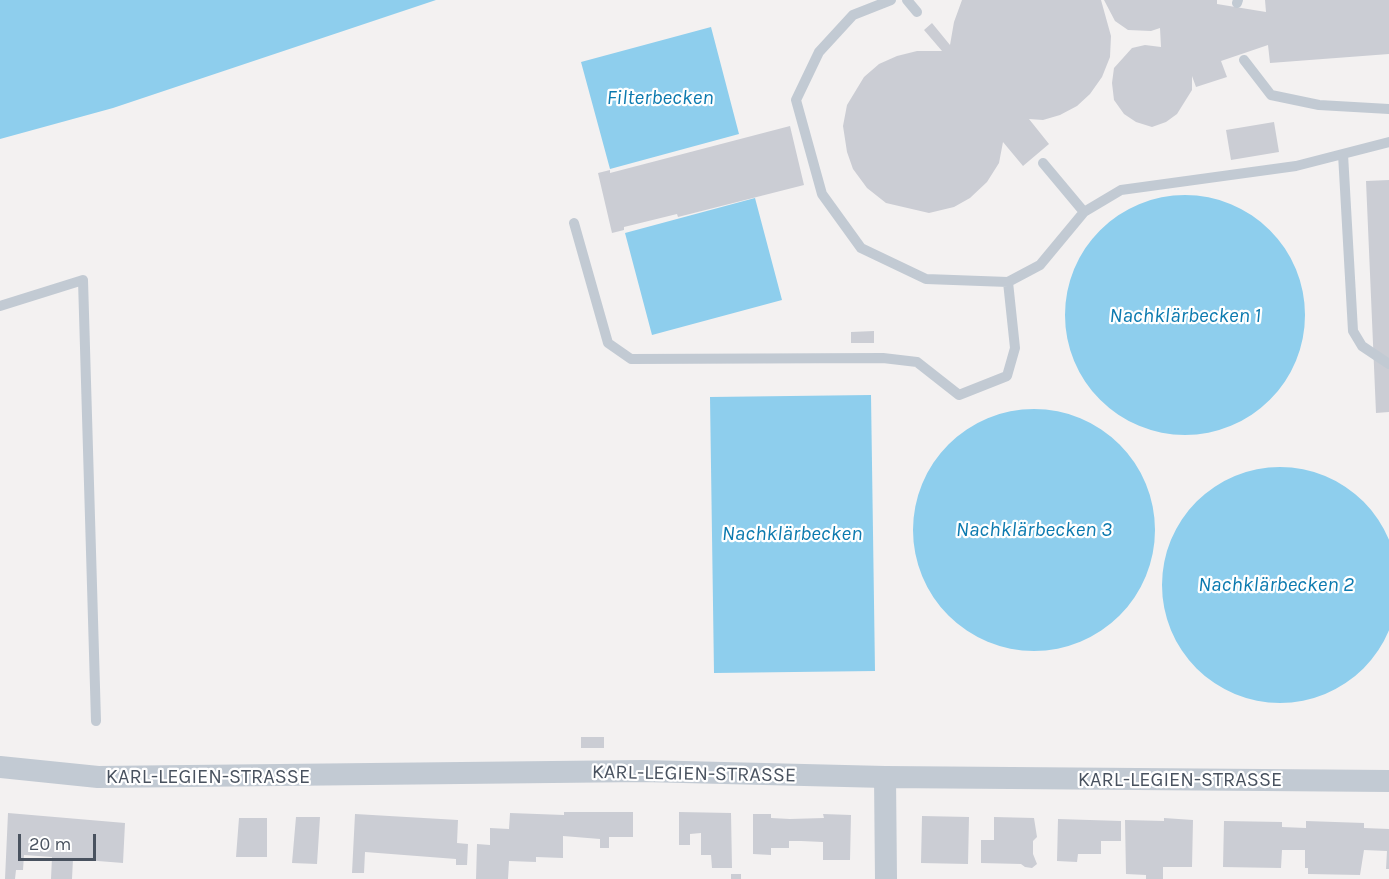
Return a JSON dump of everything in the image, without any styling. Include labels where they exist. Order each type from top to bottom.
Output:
[{"type":"street","name":"KARL-LEGIEN-STRASSE","points":[[0,767],[98,777],[643,771],[885,777],[1389,782]]},
{"type":"street","points":[[885,777],[886,879]]},
{"type":"lane","points":[[891,0],[853,15],[819,52],[796,100],[822,194],[861,248],[926,279],[1008,282],[1040,265],[1084,212],[1121,190],[1296,166],[1389,142]]},
{"type":"lane","points":[[907,0],[917,12]]},
{"type":"lane","points":[[1244,60],[1271,95],[1319,105],[1389,110]]},
{"type":"lane","points":[[1343,154],[1353,331],[1362,346],[1389,364]]},
{"type":"lane","points":[[1043,163],[1084,212]]},
{"type":"lane","points":[[574,223],[608,342],[631,359],[883,358],[917,362],[959,395],[1007,376],[1015,348],[1008,282]]},
{"type":"lane","points":[[0,306],[83,280],[96,722]]},
{"type":"water","points":[[0,0],[436,0],[113,108],[0,139]]},
{"type":"water","name":"Filterbecken","points":[[711,27],[739,134],[610,169],[581,62]]},
{"type":"water","name":"Nachklärbecken 1","points":[[1185,195],[1208,197],[1231,204],[1252,215],[1270,230],[1285,248],[1296,269],[1303,292],[1305,315],[1303,338],[1296,361],[1285,382],[1270,400],[1252,415],[1231,426],[1208,433],[1185,435],[1162,433],[1139,426],[1118,415],[1100,400],[1085,382],[1074,361],[1067,338],[1065,315],[1067,292],[1074,269],[1085,248],[1100,230],[1118,215],[1139,204],[1162,197]]},
{"type":"water","points":[[755,198],[782,300],[652,335],[625,233]]},
{"type":"water","name":"Nachklärbecken","points":[[871,395],[875,671],[714,673],[710,397]]},
{"type":"water","name":"Nachklärbecken 3","points":[[1022,409],[1046,409],[1069,414],[1091,423],[1120,444],[1135,463],[1146,484],[1153,506],[1155,530],[1153,554],[1146,576],[1135,597],[1120,616],[1091,637],[1069,646],[1046,651],[1022,651],[999,646],[977,637],[957,624],[940,607],[927,587],[918,565],[913,542],[913,518],[918,495],[927,473],[940,453],[957,436],[977,423],[999,414]]},
{"type":"water","name":"Nachklärbecken 2","points":[[1280,467],[1325,476],[1355,494],[1371,510],[1389,540],[1398,585],[1389,630],[1371,660],[1355,676],[1325,694],[1280,703],[1235,694],[1205,676],[1189,660],[1171,630],[1162,585],[1171,540],[1189,510],[1205,494],[1235,476]]},
{"type":"building","points":[[962,0],[1101,0],[1111,36],[1110,57],[1102,77],[1090,94],[1077,106],[1060,115],[1043,120],[1029,119],[1049,144],[1023,166],[1003,142],[999,163],[987,182],[970,198],[954,207],[929,213],[886,203],[867,188],[853,169],[847,152],[843,126],[847,105],[864,77],[879,64],[917,51],[942,51],[924,30],[932,23],[950,45],[954,22]]},
{"type":"building","points":[[1104,0],[1217,0],[1217,4],[1266,12],[1265,0],[1389,0],[1389,54],[1270,63],[1268,45],[1221,61],[1227,77],[1196,87],[1192,76],[1192,90],[1177,114],[1166,122],[1152,127],[1136,122],[1124,114],[1114,100],[1112,83],[1114,68],[1132,48],[1145,45],[1161,47],[1160,28],[1151,31],[1128,30],[1115,21]]},
{"type":"building","points":[[1274,122],[1279,152],[1231,160],[1226,130]]},
{"type":"building","points":[[790,126],[804,185],[678,217],[677,214],[624,227],[624,230],[612,233],[598,173],[610,170],[610,173]]},
{"type":"building","points":[[1389,180],[1389,412],[1376,413],[1366,181]]},
{"type":"building","points":[[874,331],[874,343],[851,343],[851,332]]},
{"type":"building","points":[[581,737],[604,737],[604,748],[581,748]]},
{"type":"building","points":[[564,812],[633,812],[633,837],[609,837],[609,848],[600,848],[600,839],[563,836],[563,858],[536,857],[536,862],[509,861],[508,879],[476,879],[477,844],[490,845],[490,828],[509,829],[510,813],[564,815]]},
{"type":"building","points":[[679,812],[731,813],[732,868],[712,868],[711,855],[701,855],[701,833],[690,834],[690,845],[679,845]]},
{"type":"building","points":[[8,813],[125,823],[123,863],[73,859],[72,879],[51,879],[52,857],[24,855],[23,870],[16,870],[15,879],[5,879]]},
{"type":"building","points":[[355,814],[458,820],[457,843],[468,844],[467,865],[456,865],[456,859],[365,852],[364,873],[352,873]]},
{"type":"building","points":[[753,814],[771,814],[771,818],[790,819],[824,818],[823,814],[851,815],[850,860],[823,860],[823,842],[789,841],[789,848],[771,848],[771,855],[753,854]]},
{"type":"building","points":[[922,816],[969,817],[968,864],[921,863]]},
{"type":"building","points":[[296,817],[320,817],[317,864],[292,863]]},
{"type":"building","points":[[994,817],[1034,818],[1037,837],[1033,841],[1033,854],[1037,864],[1032,868],[1021,864],[981,863],[981,840],[994,840]]},
{"type":"building","points":[[239,818],[267,818],[267,857],[236,857]]},
{"type":"building","points":[[1164,818],[1193,820],[1192,867],[1163,867],[1163,879],[1146,879],[1146,875],[1126,874],[1125,820],[1164,821]]},
{"type":"building","points":[[1058,819],[1121,821],[1121,841],[1101,841],[1101,854],[1078,854],[1077,862],[1057,861]]},
{"type":"building","points":[[1224,821],[1282,822],[1282,827],[1306,828],[1306,821],[1364,823],[1364,828],[1389,829],[1389,869],[1386,869],[1387,851],[1364,850],[1360,875],[1308,874],[1308,868],[1305,868],[1305,850],[1282,850],[1281,868],[1223,867]]},
{"type":"building","points":[[731,874],[741,874],[741,879],[731,879]]}]
